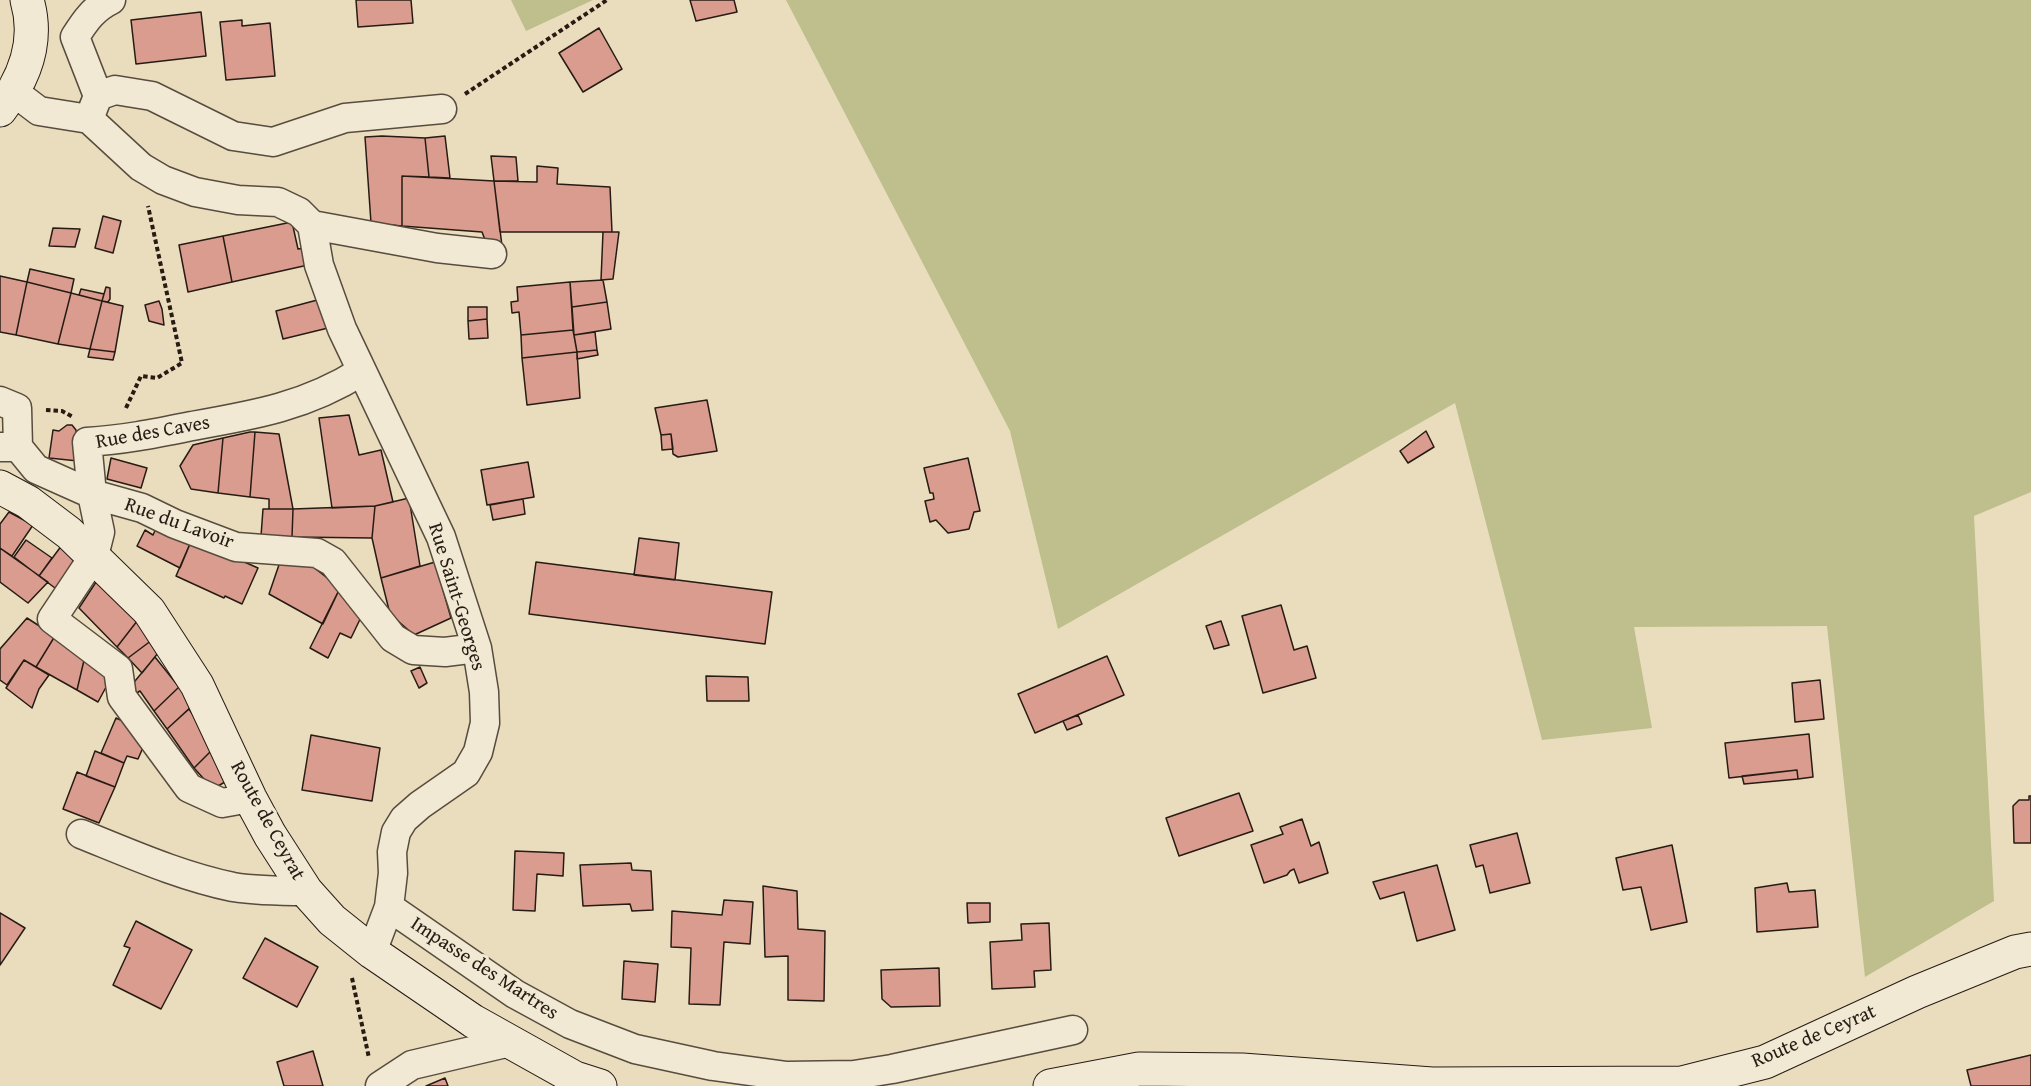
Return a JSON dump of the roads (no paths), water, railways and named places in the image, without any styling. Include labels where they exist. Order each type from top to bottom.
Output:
[{"type":"street","points":[[27,0],[31,26],[28,62],[7,101],[39,111],[94,107],[115,90],[152,96],[233,136],[273,142],[345,117],[442,109]]},
{"type":"street","points":[[111,0],[87,18],[75,37],[94,107],[141,167],[163,180],[195,192],[238,200],[278,202],[298,212],[312,225],[437,248],[492,254]]},
{"type":"street","name":"Rue Saint-Georges","points":[[312,225],[319,266],[342,329],[441,537],[477,648],[484,692],[485,723],[478,752],[466,773],[420,805],[404,819],[396,832],[392,852],[393,873],[389,907],[361,960]]},
{"type":"street","name":"Rue des Caves","points":[[250,798],[222,803],[189,788],[122,697],[118,669],[52,619],[94,556],[100,532],[92,494],[87,442],[119,440],[258,414],[301,402],[340,385],[362,371]]},
{"type":"street","points":[[0,401],[17,408],[9,447]]},
{"type":"street","name":"Rue du Lavoir","points":[[9,447],[36,469],[92,494],[142,508],[174,524],[236,547],[316,553],[333,562],[393,638],[413,650],[445,652],[477,648]]},
{"type":"street","name":"Route de Ceyrat","points":[[0,487],[28,502],[69,533],[149,611],[197,685],[270,835],[306,891],[332,920],[361,960],[575,1078],[600,1086]]},
{"type":"street","points":[[81,834],[150,862],[234,887],[306,891]]},
{"type":"street","name":"Impasse des Martres","points":[[389,907],[515,994],[570,1024],[635,1048],[713,1066],[787,1076],[854,1075],[1073,1030]]},
{"type":"street","name":"Route de Ceyrat","points":[[1050,1086],[1140,1069],[1242,1070],[1433,1085],[1682,1083],[1765,1062],[1917,992],[2014,952],[2031,949]]},
{"type":"street","points":[[375,1073],[510,1042]]}]
